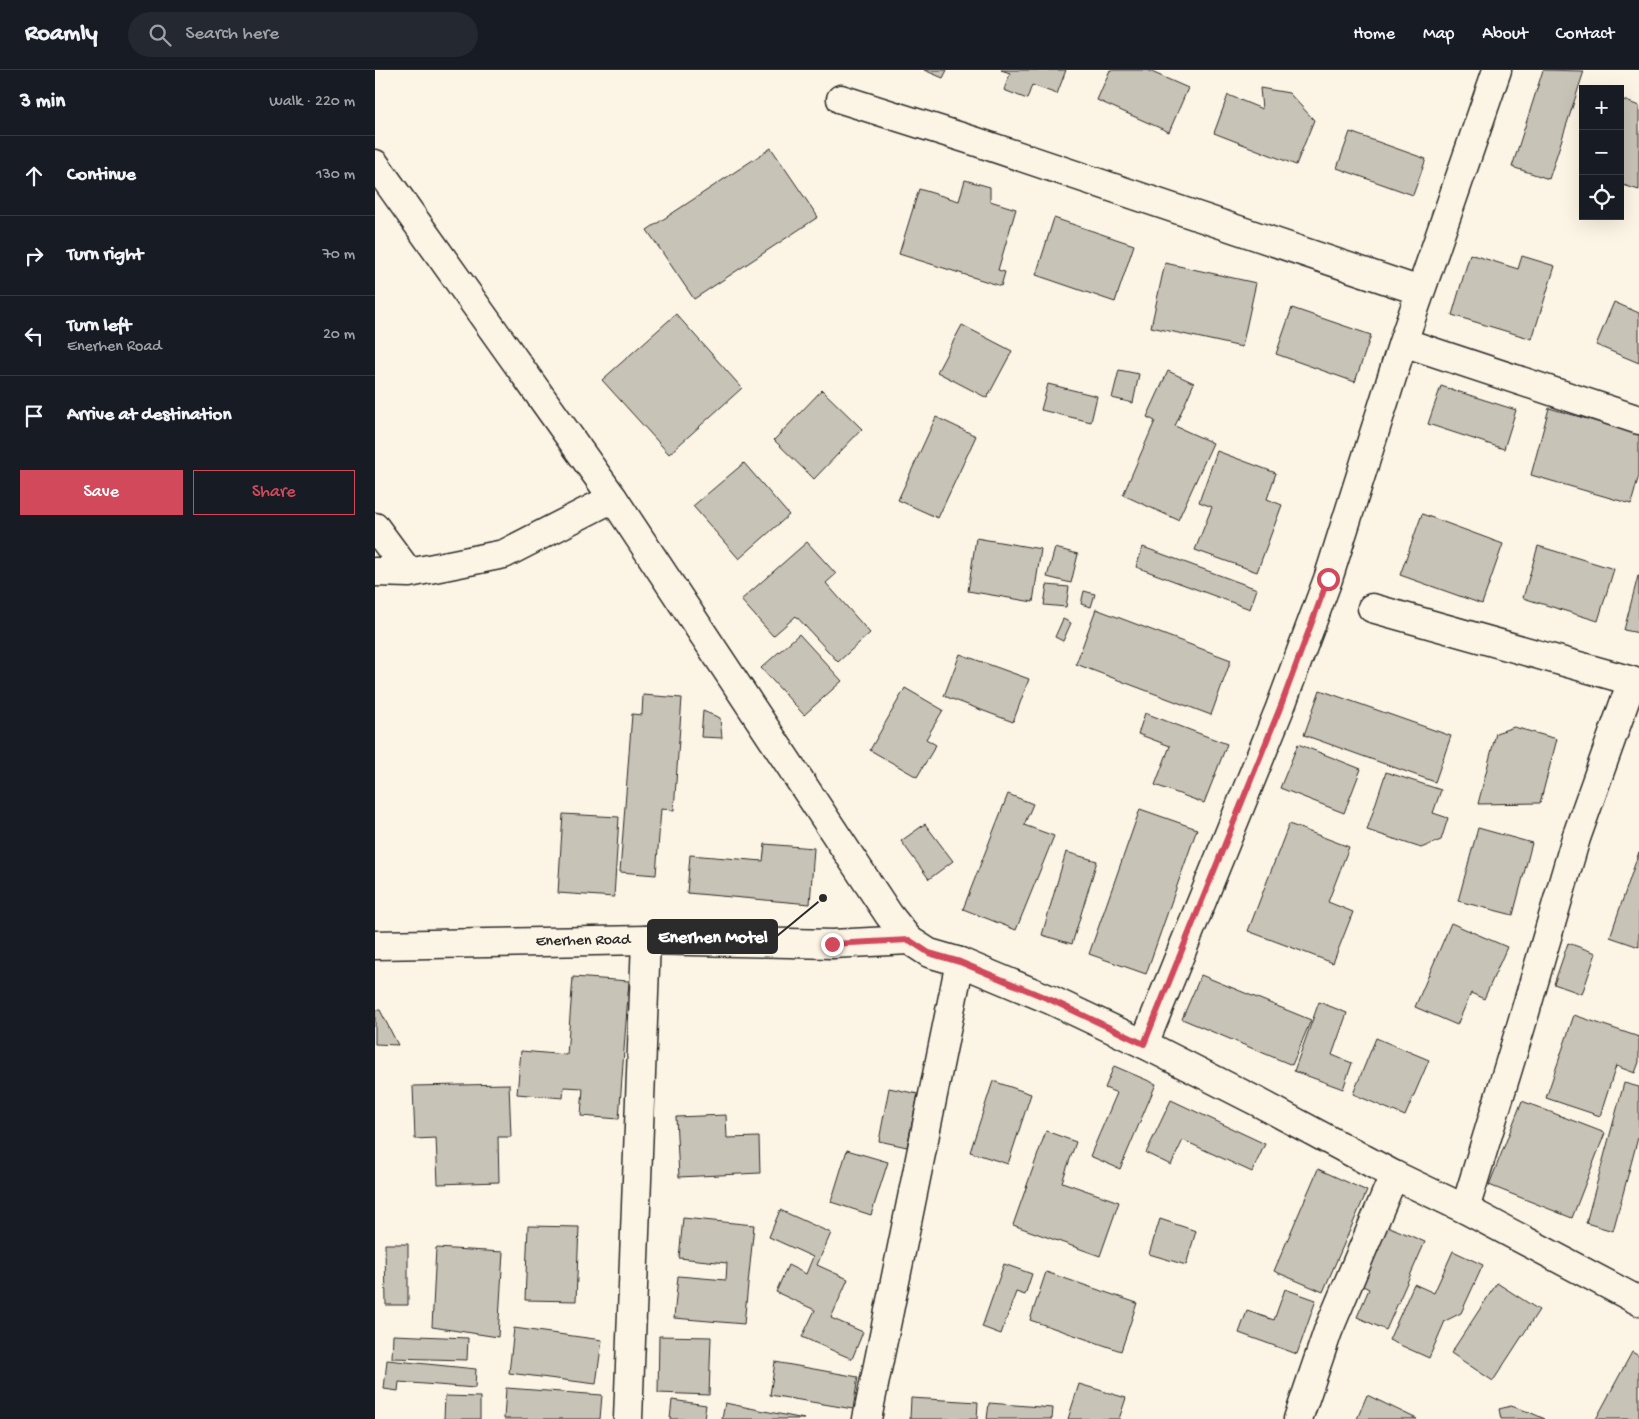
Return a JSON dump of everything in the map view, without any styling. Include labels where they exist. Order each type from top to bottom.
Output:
[{"type":"street","points":[[1144,1044],[1280,708],[1325,589],[1403,342],[1497,70]]},
{"type":"street","points":[[841,99],[974,141],[1421,291]]},
{"type":"street","points":[[375,164],[613,498],[889,916],[909,940],[929,953],[960,962],[1051,1000],[1144,1044],[1639,1301]]},
{"type":"street","points":[[1403,342],[1639,420]]},
{"type":"street","points":[[375,572],[409,573],[504,554],[613,498]]},
{"type":"street","points":[[375,527],[409,573]]},
{"type":"street","points":[[1372,608],[1636,682],[1576,838],[1465,1210]]},
{"type":"street","points":[[628,1419],[646,940]]},
{"type":"street","name":"Enerhen Road","points":[[375,945],[646,940],[832,944],[909,940]]},
{"type":"street","points":[[867,1419],[960,962]]},
{"type":"street","points":[[1298,1419],[1328,1331],[1394,1175]]},
{"type":"building","points":[[924,70],[947,70],[943,78]]},
{"type":"building","points":[[1001,70],[1066,70],[1057,94],[1032,85],[1027,99],[1004,90],[1010,73]]},
{"type":"building","points":[[1110,70],[1147,70],[1188,88],[1169,132],[1097,100]]},
{"type":"building","points":[[1543,70],[1584,71],[1549,179],[1512,167]]},
{"type":"building","points":[[1260,88],[1289,93],[1314,120],[1296,165],[1214,133],[1228,95],[1262,109]]},
{"type":"building","points":[[1624,100],[1639,106],[1639,190],[1624,185]]},
{"type":"building","points":[[1350,132],[1426,159],[1413,195],[1337,168]]},
{"type":"building","points":[[771,148],[818,217],[694,299],[647,230]]},
{"type":"building","points":[[965,180],[990,187],[990,201],[1016,209],[998,270],[1005,272],[1001,286],[899,254],[919,189],[959,201]]},
{"type":"building","points":[[1054,218],[1134,245],[1115,302],[1036,275]]},
{"type":"building","points":[[1470,254],[1518,269],[1522,256],[1555,266],[1532,339],[1452,315]]},
{"type":"building","points":[[1165,263],[1256,283],[1242,347],[1151,327]]},
{"type":"building","points":[[1614,302],[1639,313],[1639,363],[1596,345]]},
{"type":"building","points":[[1292,308],[1371,335],[1355,382],[1276,354]]},
{"type":"building","points":[[676,314],[742,388],[669,454],[602,380]]},
{"type":"building","points":[[962,325],[1012,351],[987,398],[937,372]]},
{"type":"building","points":[[1119,370],[1139,374],[1133,403],[1112,398]]},
{"type":"building","points":[[1168,371],[1194,383],[1175,426],[1213,443],[1178,520],[1123,495],[1155,421],[1147,417]]},
{"type":"building","points":[[1048,384],[1097,396],[1091,422],[1041,410]]},
{"type":"building","points":[[1441,386],[1516,410],[1504,449],[1428,424]]},
{"type":"building","points":[[822,390],[862,429],[814,479],[774,440]]},
{"type":"building","points":[[1549,408],[1639,434],[1639,475],[1631,504],[1531,475]]},
{"type":"building","points":[[936,417],[976,436],[938,518],[898,500]]},
{"type":"building","points":[[1217,451],[1276,473],[1267,499],[1282,505],[1257,572],[1195,550],[1212,507],[1199,502]]},
{"type":"building","points":[[744,463],[789,515],[739,559],[693,506]]},
{"type":"building","points":[[1422,514],[1503,544],[1482,604],[1400,575]]},
{"type":"building","points":[[976,538],[1041,549],[1033,602],[968,591]]},
{"type":"building","points":[[807,542],[836,574],[826,583],[870,633],[838,662],[796,616],[773,636],[741,600]]},
{"type":"building","points":[[1538,546],[1614,569],[1598,621],[1523,598]]},
{"type":"building","points":[[1143,547],[1257,589],[1250,609],[1136,567]]},
{"type":"building","points":[[1055,548],[1078,554],[1071,583],[1047,577]]},
{"type":"building","points":[[1639,576],[1639,633],[1624,630]]},
{"type":"building","points":[[1047,585],[1069,587],[1066,607],[1044,605]]},
{"type":"building","points":[[1084,591],[1095,594],[1091,607],[1081,604]]},
{"type":"building","points":[[1096,609],[1231,660],[1211,715],[1076,664]]},
{"type":"building","points":[[1063,619],[1071,623],[1063,641],[1055,637]]},
{"type":"building","points":[[799,634],[842,681],[804,715],[761,668]]},
{"type":"building","points":[[960,654],[1029,679],[1013,722],[944,696]]},
{"type":"building","points":[[905,688],[943,710],[926,739],[936,745],[917,777],[870,750]]},
{"type":"building","points":[[1320,690],[1451,736],[1435,782],[1304,735]]},
{"type":"building","points":[[643,695],[682,698],[674,810],[661,809],[656,875],[620,872],[632,714],[642,715]]},
{"type":"building","points":[[703,711],[720,718],[722,738],[701,737]]},
{"type":"building","points":[[1145,713],[1227,744],[1204,803],[1155,785],[1170,746],[1138,734]]},
{"type":"building","points":[[1514,727],[1557,739],[1540,803],[1478,804],[1496,733]]},
{"type":"building","points":[[1298,744],[1361,769],[1344,813],[1280,788]]},
{"type":"building","points":[[1386,772],[1441,790],[1433,813],[1448,818],[1441,840],[1421,848],[1367,830]]},
{"type":"building","points":[[1008,794],[1033,804],[1024,825],[1054,836],[1016,930],[963,909]]},
{"type":"building","points":[[1140,809],[1197,829],[1146,974],[1089,954]]},
{"type":"building","points":[[563,814],[619,817],[614,897],[558,893]]},
{"type":"building","points":[[925,824],[953,861],[929,879],[901,841]]},
{"type":"building","points":[[1289,824],[1349,847],[1328,902],[1353,912],[1333,963],[1248,931]]},
{"type":"building","points":[[1478,828],[1532,843],[1513,915],[1458,901]]},
{"type":"building","points":[[765,844],[814,848],[810,904],[687,893],[690,855],[763,861]]},
{"type":"building","points":[[1066,852],[1097,861],[1072,944],[1042,935]]},
{"type":"building","points":[[1639,852],[1639,947],[1610,937]]},
{"type":"building","points":[[1451,923],[1507,947],[1484,999],[1471,993],[1457,1025],[1415,1007]]},
{"type":"building","points":[[1568,943],[1596,953],[1582,994],[1554,984]]},
{"type":"building","points":[[1201,975],[1311,1020],[1292,1065],[1182,1019]]},
{"type":"building","points":[[573,977],[629,981],[619,1119],[581,1116],[583,1088],[564,1087],[563,1098],[517,1094],[521,1051],[567,1055]]},
{"type":"building","points":[[1319,1002],[1347,1013],[1332,1055],[1352,1063],[1343,1089],[1294,1071]]},
{"type":"building","points":[[375,1010],[380,1010],[398,1045],[375,1044]]},
{"type":"building","points":[[1574,1015],[1639,1037],[1639,1062],[1635,1073],[1616,1066],[1600,1116],[1546,1098]]},
{"type":"building","points":[[1376,1038],[1429,1060],[1405,1116],[1353,1094]]},
{"type":"building","points":[[1114,1066],[1156,1084],[1120,1169],[1090,1156],[1117,1093],[1105,1088]]},
{"type":"building","points":[[993,1081],[1031,1094],[1008,1164],[970,1152]]},
{"type":"building","points":[[1624,1083],[1639,1087],[1639,1134],[1613,1231],[1586,1223]]},
{"type":"building","points":[[509,1084],[511,1137],[498,1137],[499,1182],[438,1184],[436,1138],[415,1139],[413,1086]]},
{"type":"building","points":[[889,1088],[918,1094],[907,1147],[879,1141]]},
{"type":"building","points":[[1171,1100],[1265,1144],[1252,1172],[1183,1140],[1171,1165],[1146,1153]]},
{"type":"building","points":[[1522,1101],[1605,1133],[1572,1218],[1489,1185]]},
{"type":"building","points":[[726,1115],[727,1138],[759,1137],[760,1173],[679,1177],[676,1117]]},
{"type":"building","points":[[1046,1131],[1076,1142],[1062,1182],[1119,1202],[1100,1256],[1013,1225]]},
{"type":"building","points":[[847,1150],[888,1162],[871,1215],[831,1202]]},
{"type":"building","points":[[1318,1169],[1367,1191],[1323,1292],[1274,1271]]},
{"type":"building","points":[[780,1210],[831,1233],[817,1265],[848,1279],[831,1318],[863,1332],[852,1359],[802,1337],[815,1310],[776,1292],[788,1265],[806,1274],[813,1257],[769,1237]]},
{"type":"building","points":[[683,1218],[754,1225],[744,1324],[674,1318],[678,1276],[726,1280],[727,1263],[679,1258]]},
{"type":"building","points":[[1160,1219],[1196,1231],[1186,1265],[1149,1254]]},
{"type":"building","points":[[1385,1225],[1425,1242],[1386,1330],[1357,1317],[1369,1289],[1359,1284]]},
{"type":"building","points":[[528,1226],[579,1227],[576,1301],[525,1300]]},
{"type":"building","points":[[385,1244],[408,1244],[408,1305],[386,1305]]},
{"type":"building","points":[[436,1248],[503,1252],[498,1337],[432,1327]]},
{"type":"building","points":[[1453,1251],[1483,1265],[1461,1313],[1445,1321],[1429,1358],[1389,1340],[1414,1284],[1434,1293]]},
{"type":"building","points":[[1004,1264],[1032,1274],[1025,1295],[1016,1292],[1001,1334],[982,1327]]},
{"type":"building","points":[[1046,1272],[1137,1303],[1121,1351],[1030,1320]]},
{"type":"building","points":[[1497,1283],[1539,1310],[1493,1381],[1451,1353]]},
{"type":"building","points":[[1285,1289],[1316,1300],[1297,1354],[1239,1333],[1247,1311],[1274,1320]]},
{"type":"building","points":[[514,1328],[602,1340],[596,1384],[509,1373]]},
{"type":"building","points":[[393,1335],[468,1338],[467,1360],[392,1358]]},
{"type":"building","points":[[659,1336],[711,1337],[709,1395],[658,1393]]},
{"type":"building","points":[[1632,1352],[1639,1356],[1639,1419],[1596,1419]]},
{"type":"building","points":[[387,1360],[476,1369],[475,1388],[399,1382],[398,1391],[384,1389]]},
{"type":"building","points":[[775,1362],[858,1377],[853,1409],[770,1395]]},
{"type":"building","points":[[1079,1384],[1126,1398],[1119,1419],[1068,1419]]},
{"type":"building","points":[[506,1388],[602,1395],[600,1419],[504,1419]]},
{"type":"building","points":[[1367,1395],[1417,1419],[1357,1419]]},
{"type":"building","points":[[445,1396],[480,1397],[480,1419],[444,1419]]},
{"type":"building","points":[[911,1398],[978,1402],[977,1419],[910,1419]]},
{"type":"building","points":[[672,1400],[706,1405],[704,1419],[670,1419]]},
{"type":"building","points":[[725,1403],[804,1419],[722,1419]]},
{"type":"building","points":[[989,1403],[1053,1408],[1052,1419],[987,1419]]},
{"type":"building","points":[[1511,1406],[1545,1419],[1501,1419],[1499,1409]]},
{"type":"place","name":"Enerhen Motel","points":[[823,898]]},
{"type":"route","points":[[832,944],[909,940],[929,953],[960,962],[1051,1000],[1144,1044],[1280,708],[1328,579]]}]
